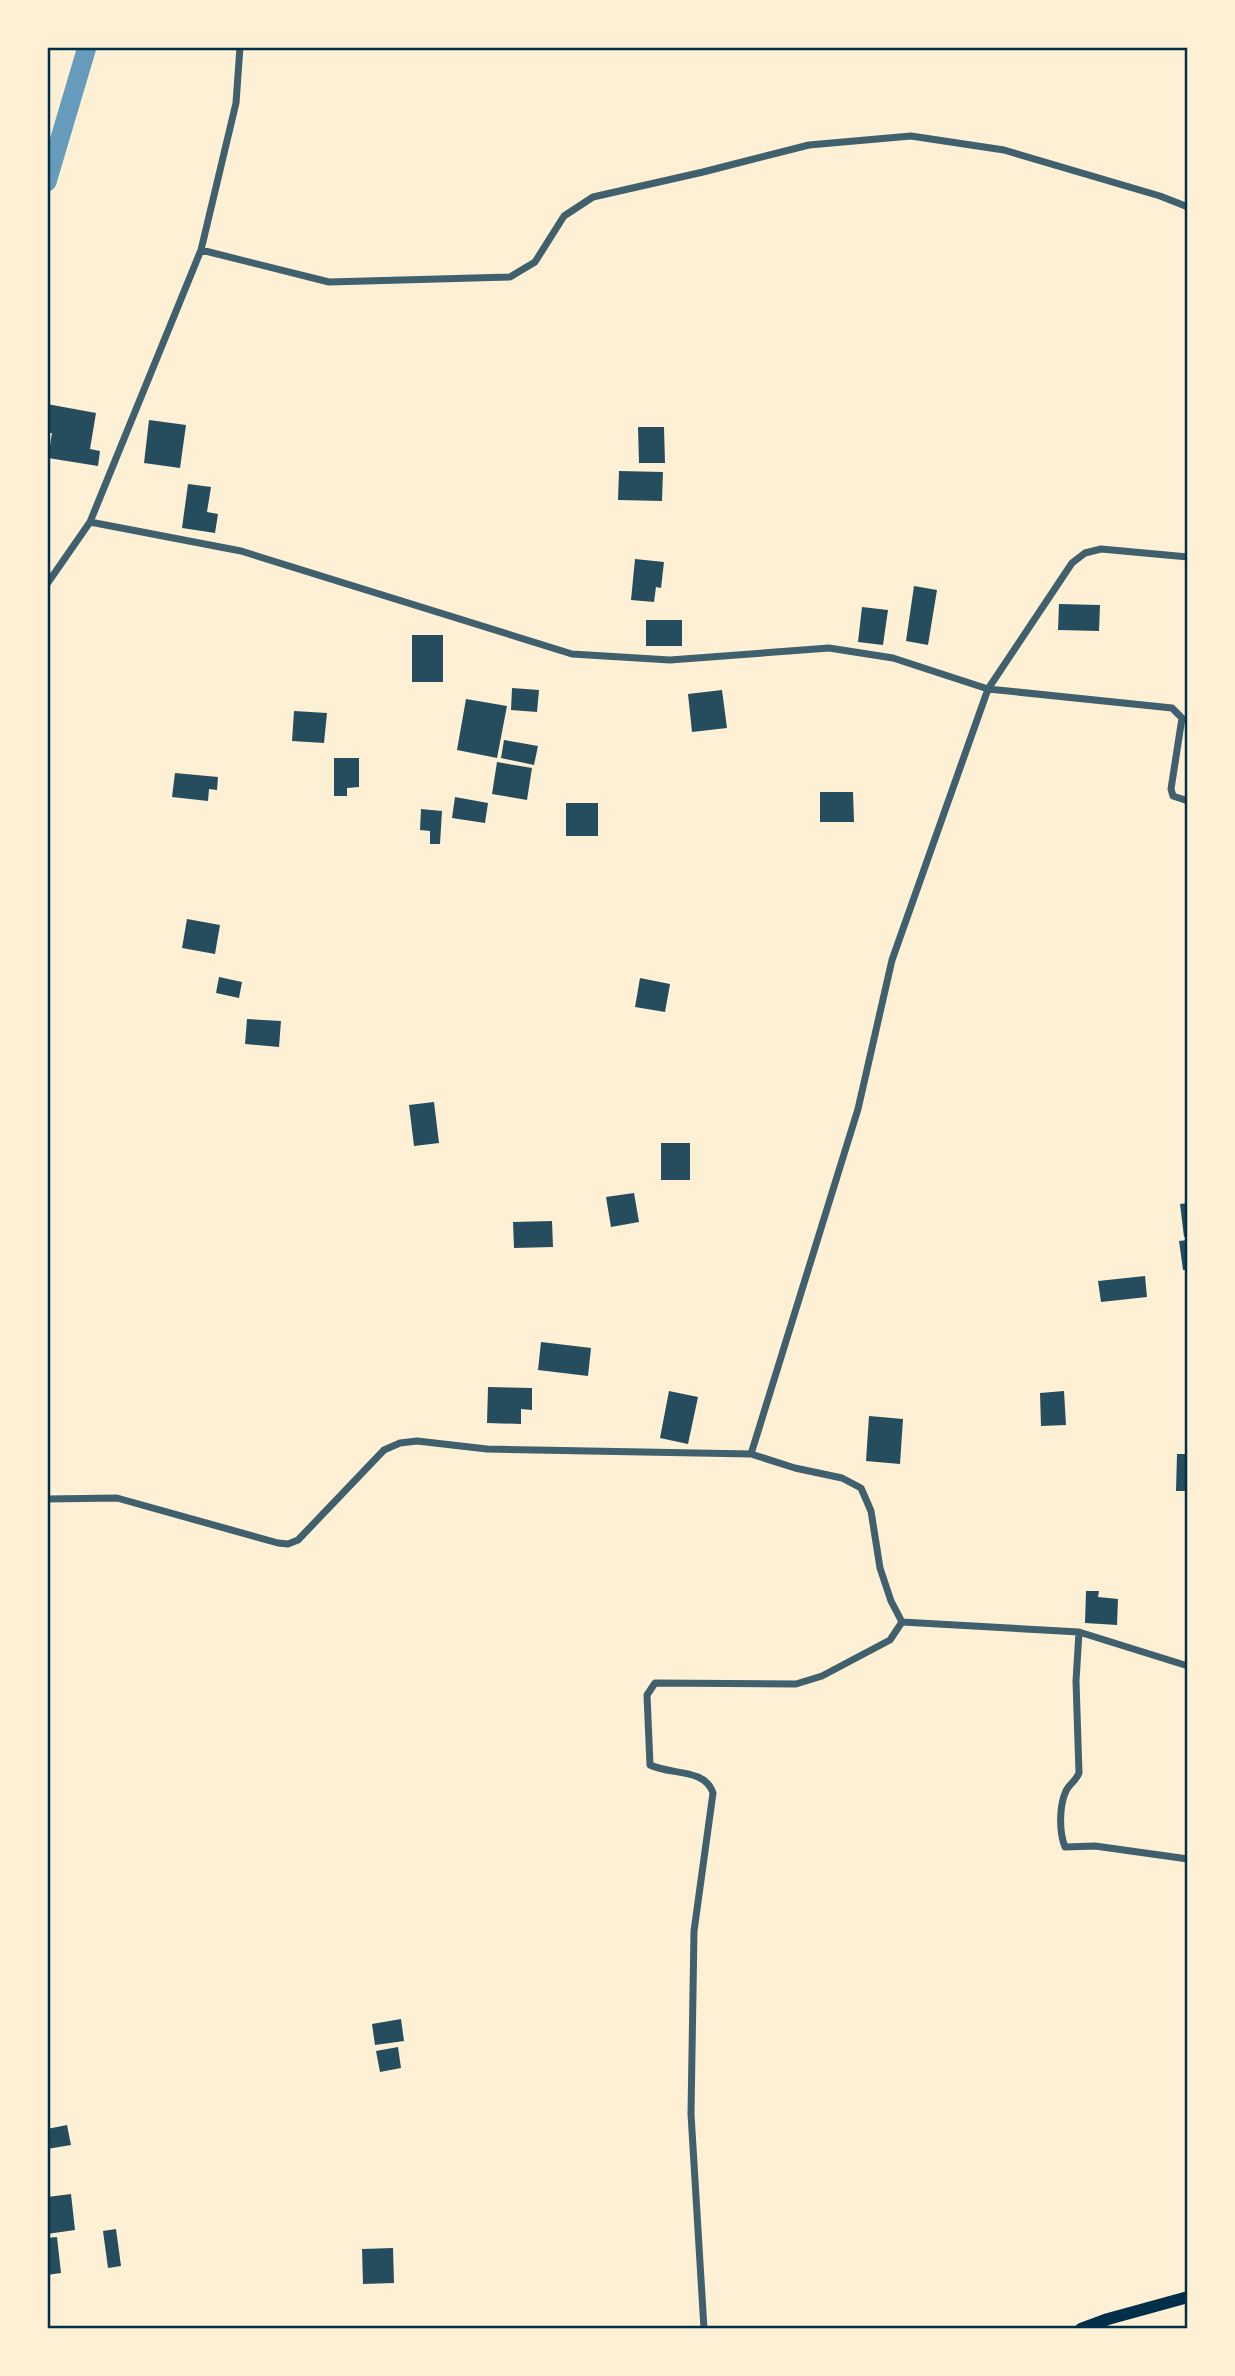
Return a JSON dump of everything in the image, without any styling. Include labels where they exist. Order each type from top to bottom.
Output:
[{"type":"highway","points":[[1080,2329],[1188,2297]]},
{"type":"street","points":[[47,584],[90,522],[201,250],[236,103],[240,47]]},
{"type":"street","points":[[201,250],[329,282],[510,277],[534,262],[565,216],[593,197],[809,145],[911,136],[1004,150],[1188,206]]},
{"type":"street","points":[[90,522],[241,551],[572,654],[670,660],[829,648],[893,658],[988,689],[1172,708],[1182,718],[1171,789],[1174,796],[1188,800]]},
{"type":"street","points":[[751,1454],[858,1109],[892,960],[988,689],[1072,563],[1086,553],[1101,550],[1188,557]]},
{"type":"street","points":[[47,1499],[117,1498],[278,1544],[288,1544],[298,1540],[384,1450],[400,1443],[417,1441],[487,1449],[751,1454],[795,1468],[842,1478],[861,1489],[871,1511],[880,1568],[891,1601],[902,1622]]},
{"type":"street","points":[[902,1622],[1079,1632],[1188,1667]]},
{"type":"street","points":[[704,2329],[691,2113],[694,1931],[713,1793],[710,1784],[702,1778],[650,1765],[648,1695],[654,1683],[665,1682],[796,1685],[822,1676],[890,1640],[902,1622]]},
{"type":"street","points":[[1079,1632],[1076,1681],[1079,1773],[1063,1798],[1061,1837],[1065,1847],[1095,1846],[1188,1859]]},
{"type":"building","points":[[47,404],[96,413],[90,449],[100,451],[98,466],[48,458],[52,433],[47,433]]},
{"type":"building","points":[[149,420],[186,425],[180,468],[144,463]]},
{"type":"building","points":[[638,427],[664,427],[665,463],[639,463]]},
{"type":"building","points":[[619,471],[663,472],[662,501],[618,500]]},
{"type":"building","points":[[188,484],[211,487],[207,512],[218,514],[215,533],[182,528]]},
{"type":"building","points":[[635,559],[664,562],[661,588],[656,587],[654,602],[631,600]]},
{"type":"building","points":[[914,586],[937,590],[928,645],[906,641]]},
{"type":"building","points":[[1059,604],[1100,605],[1099,631],[1058,630]]},
{"type":"building","points":[[862,607],[888,610],[883,645],[858,642]]},
{"type":"building","points":[[646,620],[682,620],[682,646],[646,646]]},
{"type":"building","points":[[412,635],[443,635],[443,682],[412,682]]},
{"type":"building","points":[[512,688],[539,690],[537,712],[511,710]]},
{"type":"building","points":[[722,690],[727,728],[692,732],[688,694]]},
{"type":"building","points":[[466,699],[507,706],[497,758],[457,750]]},
{"type":"building","points":[[294,711],[327,713],[324,743],[292,741]]},
{"type":"building","points":[[504,740],[538,746],[534,765],[501,758]]},
{"type":"building","points":[[334,758],[359,758],[359,787],[347,788],[347,796],[334,796]]},
{"type":"building","points":[[497,762],[532,768],[527,800],[492,794]]},
{"type":"building","points":[[175,773],[218,777],[217,790],[209,789],[208,801],[172,797]]},
{"type":"building","points":[[820,792],[853,792],[854,822],[820,822]]},
{"type":"building","points":[[455,797],[488,803],[485,823],[452,818]]},
{"type":"building","points":[[566,803],[598,803],[598,836],[566,836]]},
{"type":"building","points":[[421,809],[442,811],[440,844],[430,844],[430,831],[420,830]]},
{"type":"building","points":[[187,919],[220,925],[215,954],[182,948]]},
{"type":"building","points":[[219,977],[242,982],[239,998],[216,993]]},
{"type":"building","points":[[640,978],[670,984],[665,1012],[635,1007]]},
{"type":"building","points":[[247,1019],[281,1021],[279,1047],[245,1044]]},
{"type":"building","points":[[434,1102],[439,1143],[414,1146],[409,1105]]},
{"type":"building","points":[[661,1143],[690,1143],[690,1180],[661,1180]]},
{"type":"building","points":[[634,1193],[639,1222],[611,1227],[606,1197]]},
{"type":"building","points":[[1188,1203],[1188,1236],[1184,1237],[1180,1204]]},
{"type":"building","points":[[552,1221],[553,1247],[514,1248],[513,1222]]},
{"type":"building","points":[[1188,1240],[1188,1270],[1183,1270],[1179,1241]]},
{"type":"building","points":[[1145,1276],[1147,1297],[1101,1302],[1098,1281]]},
{"type":"building","points":[[541,1342],[591,1348],[588,1376],[538,1370]]},
{"type":"building","points":[[488,1387],[532,1388],[532,1410],[521,1409],[521,1424],[487,1423]]},
{"type":"building","points":[[669,1391],[698,1397],[688,1444],[660,1438]]},
{"type":"building","points":[[1064,1391],[1066,1425],[1041,1426],[1040,1393]]},
{"type":"building","points":[[869,1416],[903,1419],[900,1464],[866,1461]]},
{"type":"building","points":[[1177,1454],[1188,1454],[1188,1491],[1176,1491]]},
{"type":"building","points":[[1086,1591],[1099,1591],[1098,1597],[1118,1599],[1117,1625],[1085,1623]]},
{"type":"building","points":[[401,2019],[404,2041],[375,2045],[372,2024]]},
{"type":"building","points":[[398,2047],[401,2068],[380,2072],[376,2051]]},
{"type":"building","points":[[67,2125],[71,2145],[47,2149],[47,2129]]},
{"type":"building","points":[[71,2194],[75,2230],[47,2234],[47,2197]]},
{"type":"building","points":[[116,2229],[121,2266],[108,2268],[103,2231]]},
{"type":"building","points":[[57,2237],[61,2273],[47,2275],[47,2238]]},
{"type":"building","points":[[393,2248],[394,2283],[363,2284],[362,2249]]},
{"type":"waterway","points":[[47,182],[87,47]]}]
